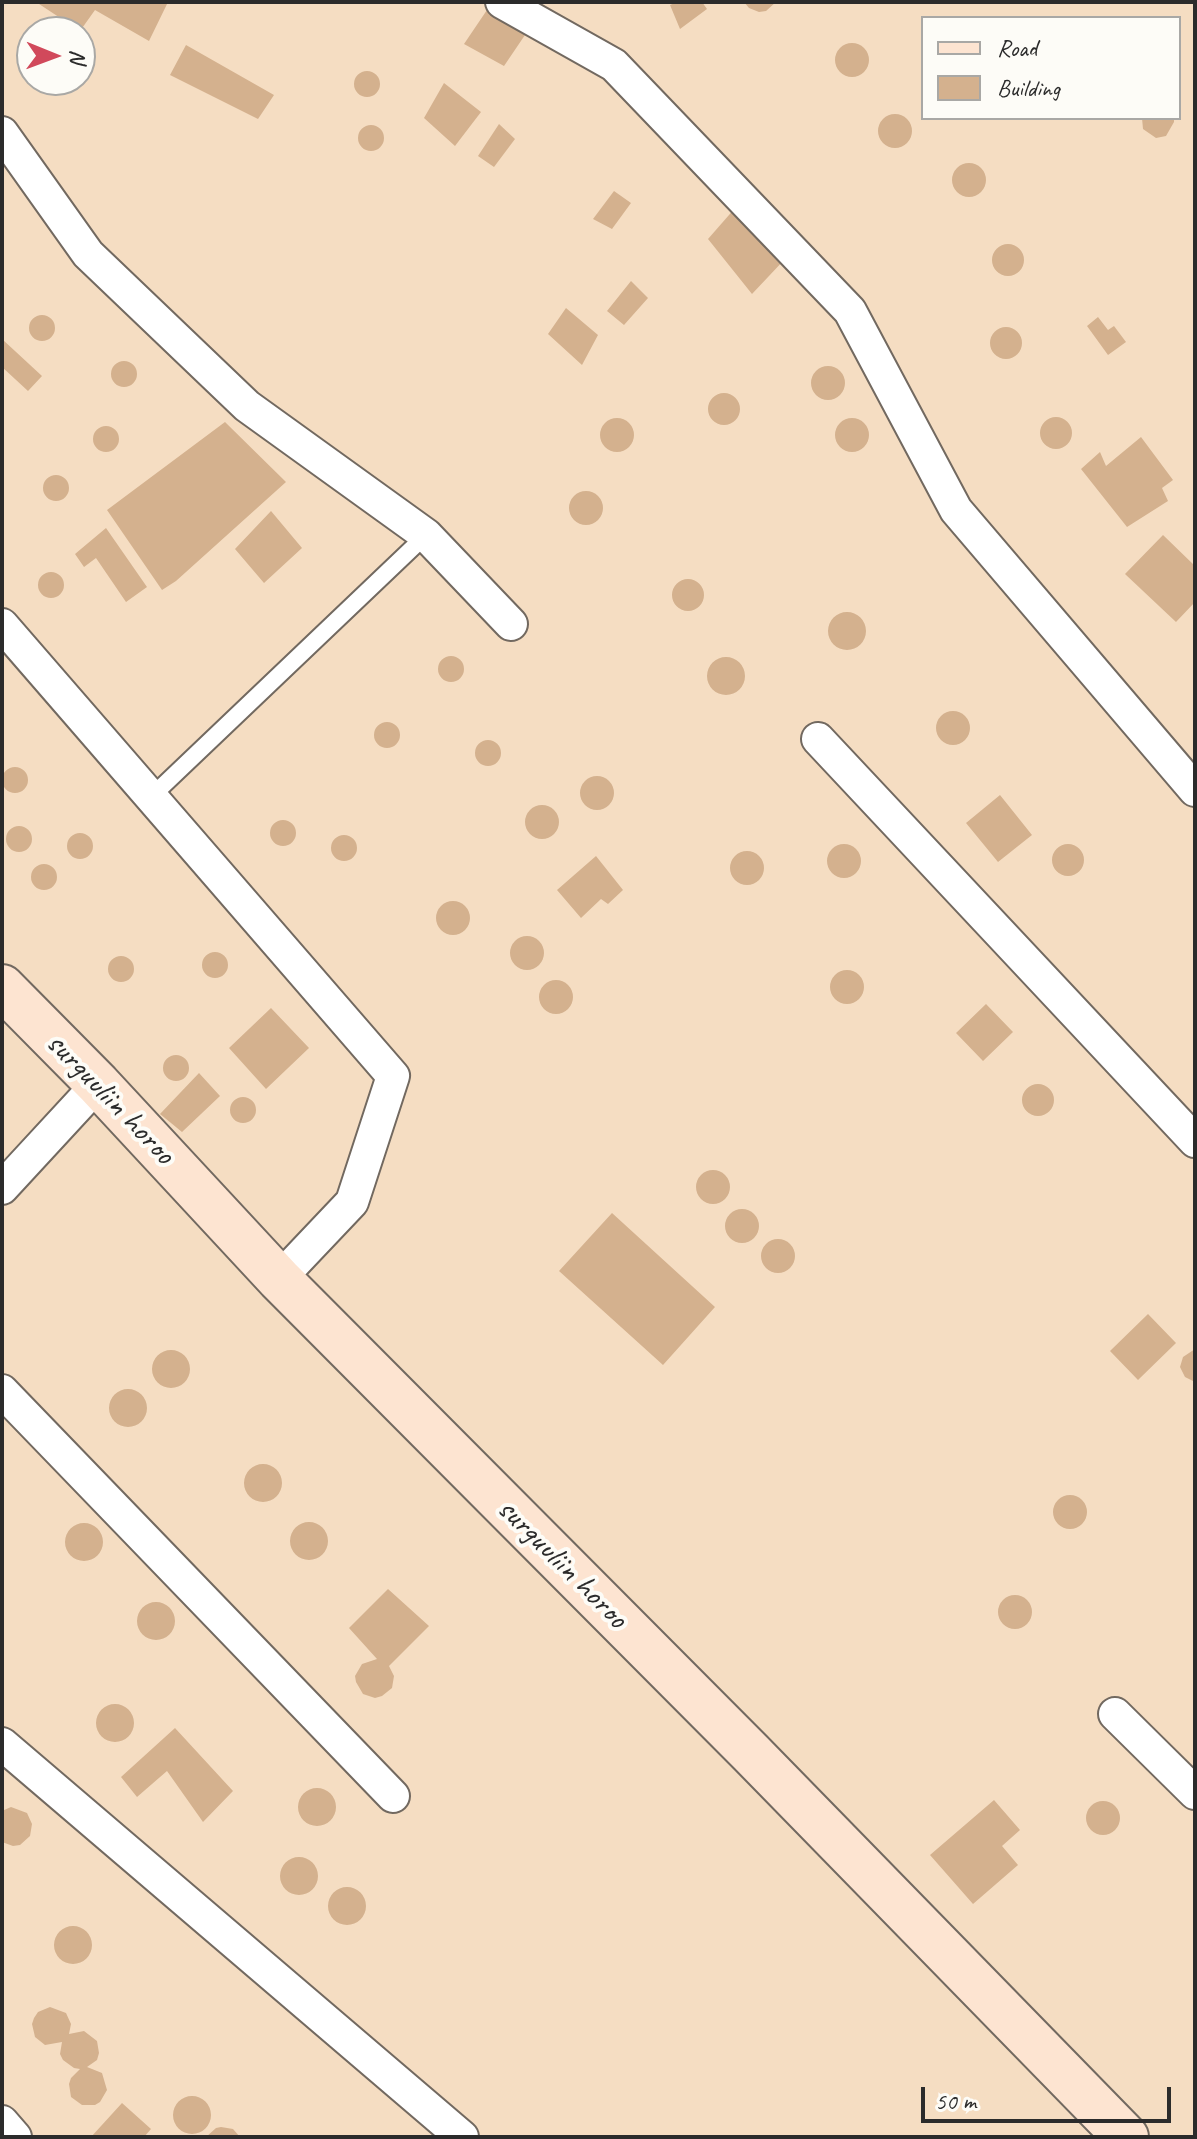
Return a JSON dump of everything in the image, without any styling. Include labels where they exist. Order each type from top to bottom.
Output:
[{"type":"street","points":[[502,2],[614,65],[850,311],[956,510],[1195,790]]},
{"type":"street","points":[[2,133],[88,254],[247,406],[426,535],[511,624]]},
{"type":"street","points":[[2,625],[393,1076],[352,1202],[279,1279]]},
{"type":"street","points":[[818,739],[1195,1141]]},
{"type":"street","name":"surguuliin horoo","points":[[2,987],[98,1084],[279,1279],[740,1742],[1126,2137]]},
{"type":"street","points":[[2,1188],[98,1084]]},
{"type":"street","points":[[2,1391],[393,1796]]},
{"type":"street","points":[[1115,1714],[1195,1793]]},
{"type":"street","points":[[2,1744],[462,2137]]},
{"type":"street","points":[[2,2122],[15,2137]]},
{"type":"lane","points":[[152,796],[426,535]]},
{"type":"building","points":[[36,2],[168,2],[149,41],[95,10],[91,16],[57,16]]},
{"type":"building","points":[[702,2],[707,9],[680,29],[670,5]]},
{"type":"building","points":[[744,2],[776,2],[766,11],[759,12]]},
{"type":"building","points":[[489,7],[525,35],[504,66],[464,44]]},
{"type":"building","points":[[852,43],[864,48],[869,60],[864,72],[852,77],[840,72],[835,60],[840,48]]},
{"type":"building","points":[[186,45],[274,95],[258,119],[170,75]]},
{"type":"building","points":[[367,71],[376,75],[380,84],[376,93],[367,97],[358,93],[354,84],[358,75]]},
{"type":"building","points":[[444,83],[481,112],[455,146],[424,118]]},
{"type":"building","points":[[895,114],[907,119],[912,131],[907,143],[895,148],[883,143],[878,131],[883,119]]},
{"type":"building","points":[[1142,120],[1174,120],[1166,136],[1156,138],[1143,129]]},
{"type":"building","points":[[499,124],[515,139],[494,167],[478,156]]},
{"type":"building","points":[[371,125],[380,129],[384,138],[380,147],[371,151],[362,147],[358,138],[362,129]]},
{"type":"building","points":[[969,163],[981,168],[986,180],[981,192],[969,197],[957,192],[952,180],[957,168]]},
{"type":"building","points":[[614,191],[631,203],[612,229],[593,219]]},
{"type":"building","points":[[743,199],[785,259],[752,294],[708,239]]},
{"type":"building","points":[[1008,244],[1019,249],[1024,260],[1019,271],[1008,276],[997,271],[992,260],[997,249]]},
{"type":"building","points":[[631,281],[648,298],[624,325],[607,311]]},
{"type":"building","points":[[566,308],[598,335],[582,365],[548,334]]},
{"type":"building","points":[[42,315],[51,319],[55,328],[51,337],[42,341],[33,337],[29,328],[33,319]]},
{"type":"building","points":[[1098,317],[1108,330],[1114,326],[1126,342],[1108,355],[1087,326]]},
{"type":"building","points":[[1006,327],[1017,332],[1022,343],[1017,354],[1006,359],[995,354],[990,343],[995,332]]},
{"type":"building","points":[[2,339],[42,376],[28,391],[2,367]]},
{"type":"building","points":[[124,361],[133,365],[137,374],[133,383],[124,387],[115,383],[111,374],[115,365]]},
{"type":"building","points":[[828,366],[840,371],[845,383],[840,395],[828,400],[816,395],[811,383],[816,371]]},
{"type":"building","points":[[724,393],[735,398],[740,409],[735,420],[724,425],[713,420],[708,409],[713,398]]},
{"type":"building","points":[[1056,417],[1067,422],[1072,433],[1067,444],[1056,449],[1045,444],[1040,433],[1045,422]]},
{"type":"building","points":[[617,418],[629,423],[634,435],[629,447],[617,452],[605,447],[600,435],[605,423]]},
{"type":"building","points":[[852,418],[864,423],[869,435],[864,447],[852,452],[840,447],[835,435],[840,423]]},
{"type":"building","points":[[225,422],[286,482],[176,581],[162,590],[107,510]]},
{"type":"building","points":[[106,426],[115,430],[119,439],[115,448],[106,452],[97,448],[93,439],[97,430]]},
{"type":"building","points":[[1141,437],[1173,480],[1162,488],[1168,501],[1127,527],[1081,469],[1100,452],[1106,466]]},
{"type":"building","points":[[56,475],[65,479],[69,488],[65,497],[56,501],[47,497],[43,488],[47,479]]},
{"type":"building","points":[[586,491],[598,496],[603,508],[598,520],[586,525],[574,520],[569,508],[574,496]]},
{"type":"building","points":[[271,511],[302,548],[264,583],[235,549]]},
{"type":"building","points":[[106,528],[147,587],[126,602],[96,558],[84,567],[75,554]]},
{"type":"building","points":[[1163,535],[1195,566],[1195,602],[1176,622],[1125,574]]},
{"type":"building","points":[[51,572],[60,576],[64,585],[60,594],[51,598],[42,594],[38,585],[42,576]]},
{"type":"building","points":[[688,579],[699,584],[704,595],[699,606],[688,611],[677,606],[672,595],[677,584]]},
{"type":"building","points":[[847,612],[861,617],[866,631],[861,645],[847,650],[833,645],[828,631],[833,617]]},
{"type":"building","points":[[451,656],[460,660],[464,669],[460,678],[451,682],[442,678],[438,669],[442,660]]},
{"type":"building","points":[[726,657],[740,662],[745,676],[740,690],[726,695],[712,690],[707,676],[712,662]]},
{"type":"building","points":[[953,711],[965,716],[970,728],[965,740],[953,745],[941,740],[936,728],[941,716]]},
{"type":"building","points":[[387,722],[396,726],[400,735],[396,744],[387,748],[378,744],[374,735],[378,726]]},
{"type":"building","points":[[488,740],[497,744],[501,753],[497,762],[488,766],[479,762],[475,753],[479,744]]},
{"type":"building","points":[[15,767],[24,771],[28,780],[24,789],[15,793],[6,789],[2,780],[6,771]]},
{"type":"building","points":[[597,776],[609,781],[614,793],[609,805],[597,810],[585,805],[580,793],[585,781]]},
{"type":"building","points":[[1000,795],[1032,835],[998,862],[966,823]]},
{"type":"building","points":[[542,805],[554,810],[559,822],[554,834],[542,839],[530,834],[525,822],[530,810]]},
{"type":"building","points":[[283,820],[292,824],[296,833],[292,842],[283,846],[274,842],[270,833],[274,824]]},
{"type":"building","points":[[19,826],[28,830],[32,839],[28,848],[19,852],[10,848],[6,839],[10,830]]},
{"type":"building","points":[[80,833],[89,837],[93,846],[89,855],[80,859],[71,855],[67,846],[71,837]]},
{"type":"building","points":[[344,835],[353,839],[357,848],[353,857],[344,861],[335,857],[331,848],[335,839]]},
{"type":"building","points":[[844,844],[856,849],[861,861],[856,873],[844,878],[832,873],[827,861],[832,849]]},
{"type":"building","points":[[1068,844],[1079,849],[1084,860],[1079,871],[1068,876],[1057,871],[1052,860],[1057,849]]},
{"type":"building","points":[[747,851],[759,856],[764,868],[759,880],[747,885],[735,880],[730,868],[735,856]]},
{"type":"building","points":[[596,856],[623,890],[608,904],[601,899],[581,918],[557,890]]},
{"type":"building","points":[[44,864],[53,868],[57,877],[53,886],[44,890],[35,886],[31,877],[35,868]]},
{"type":"building","points":[[453,901],[465,906],[470,918],[465,930],[453,935],[441,930],[436,918],[441,906]]},
{"type":"building","points":[[527,936],[539,941],[544,953],[539,965],[527,970],[515,965],[510,953],[515,941]]},
{"type":"building","points":[[215,952],[224,956],[228,965],[224,974],[215,978],[206,974],[202,965],[206,956]]},
{"type":"building","points":[[121,956],[130,960],[134,969],[130,978],[121,982],[112,978],[108,969],[112,960]]},
{"type":"building","points":[[847,970],[859,975],[864,987],[859,999],[847,1004],[835,999],[830,987],[835,975]]},
{"type":"building","points":[[556,980],[568,985],[573,997],[568,1009],[556,1014],[544,1009],[539,997],[544,985]]},
{"type":"building","points":[[986,1004],[1013,1032],[983,1061],[956,1033]]},
{"type":"building","points":[[271,1008],[309,1048],[266,1089],[229,1048]]},
{"type":"building","points":[[176,1055],[185,1059],[189,1068],[185,1077],[176,1081],[167,1077],[163,1068],[167,1059]]},
{"type":"building","points":[[199,1073],[220,1096],[182,1132],[160,1114]]},
{"type":"building","points":[[1038,1084],[1049,1089],[1054,1100],[1049,1111],[1038,1116],[1027,1111],[1022,1100],[1027,1089]]},
{"type":"building","points":[[243,1097],[252,1101],[256,1110],[252,1119],[243,1123],[234,1119],[230,1110],[234,1101]]},
{"type":"building","points":[[713,1170],[725,1175],[730,1187],[725,1199],[713,1204],[701,1199],[696,1187],[701,1175]]},
{"type":"building","points":[[742,1209],[754,1214],[759,1226],[754,1238],[742,1243],[730,1238],[725,1226],[730,1214]]},
{"type":"building","points":[[612,1213],[715,1307],[663,1365],[559,1271]]},
{"type":"building","points":[[778,1239],[790,1244],[795,1256],[790,1268],[778,1273],[766,1268],[761,1256],[766,1244]]},
{"type":"building","points":[[1148,1314],[1176,1343],[1138,1380],[1110,1351]]},
{"type":"building","points":[[1195,1349],[1195,1382],[1185,1377],[1180,1367],[1183,1357]]},
{"type":"building","points":[[171,1350],[185,1355],[190,1369],[185,1383],[171,1388],[157,1383],[152,1369],[157,1355]]},
{"type":"building","points":[[128,1389],[142,1394],[147,1408],[142,1422],[128,1427],[114,1422],[109,1408],[114,1394]]},
{"type":"building","points":[[263,1464],[277,1469],[282,1483],[277,1497],[263,1502],[249,1497],[244,1483],[249,1469]]},
{"type":"building","points":[[1070,1495],[1082,1500],[1087,1512],[1082,1524],[1070,1529],[1058,1524],[1053,1512],[1058,1500]]},
{"type":"building","points":[[309,1522],[323,1527],[328,1541],[323,1555],[309,1560],[295,1555],[290,1541],[295,1527]]},
{"type":"building","points":[[84,1523],[98,1528],[103,1542],[98,1556],[84,1561],[70,1556],[65,1542],[70,1528]]},
{"type":"building","points":[[388,1589],[429,1626],[389,1666],[394,1676],[392,1688],[375,1698],[363,1694],[355,1676],[362,1664],[377,1659],[349,1628]]},
{"type":"building","points":[[1015,1595],[1027,1600],[1032,1612],[1027,1624],[1015,1629],[1003,1624],[998,1612],[1003,1600]]},
{"type":"building","points":[[156,1602],[170,1607],[175,1621],[170,1635],[156,1640],[142,1635],[137,1621],[142,1607]]},
{"type":"building","points":[[115,1704],[129,1709],[134,1723],[129,1737],[115,1742],[101,1737],[96,1723],[101,1709]]},
{"type":"building","points":[[175,1728],[233,1791],[203,1822],[167,1771],[137,1797],[121,1777]]},
{"type":"building","points":[[317,1788],[331,1793],[336,1807],[331,1821],[317,1826],[303,1821],[298,1807],[303,1793]]},
{"type":"building","points":[[994,1800],[1020,1830],[1002,1846],[1018,1865],[973,1904],[930,1855]]},
{"type":"building","points":[[1103,1801],[1115,1806],[1120,1818],[1115,1830],[1103,1835],[1091,1830],[1086,1818],[1091,1806]]},
{"type":"building","points":[[11,1807],[27,1813],[32,1824],[30,1836],[20,1845],[13,1846],[2,1842],[2,1811]]},
{"type":"building","points":[[299,1857],[313,1862],[318,1876],[313,1890],[299,1895],[285,1890],[280,1876],[285,1862]]},
{"type":"building","points":[[347,1887],[361,1892],[366,1906],[361,1920],[347,1925],[333,1920],[328,1906],[333,1892]]},
{"type":"building","points":[[73,1926],[87,1931],[92,1945],[87,1959],[73,1964],[59,1959],[54,1945],[59,1931]]},
{"type":"building","points":[[50,2007],[66,2013],[71,2024],[69,2034],[84,2031],[97,2041],[97,2060],[87,2067],[102,2073],[107,2090],[95,2105],[82,2105],[71,2097],[69,2084],[80,2069],[63,2060],[60,2054],[62,2042],[45,2045],[35,2037],[34,2018],[38,2012]]},
{"type":"building","points":[[192,2096],[206,2101],[211,2115],[206,2129],[192,2134],[178,2129],[173,2115],[178,2101]]},
{"type":"building","points":[[122,2103],[151,2129],[144,2137],[91,2137]]},
{"type":"building","points":[[221,2127],[233,2129],[240,2137],[206,2137]]}]
